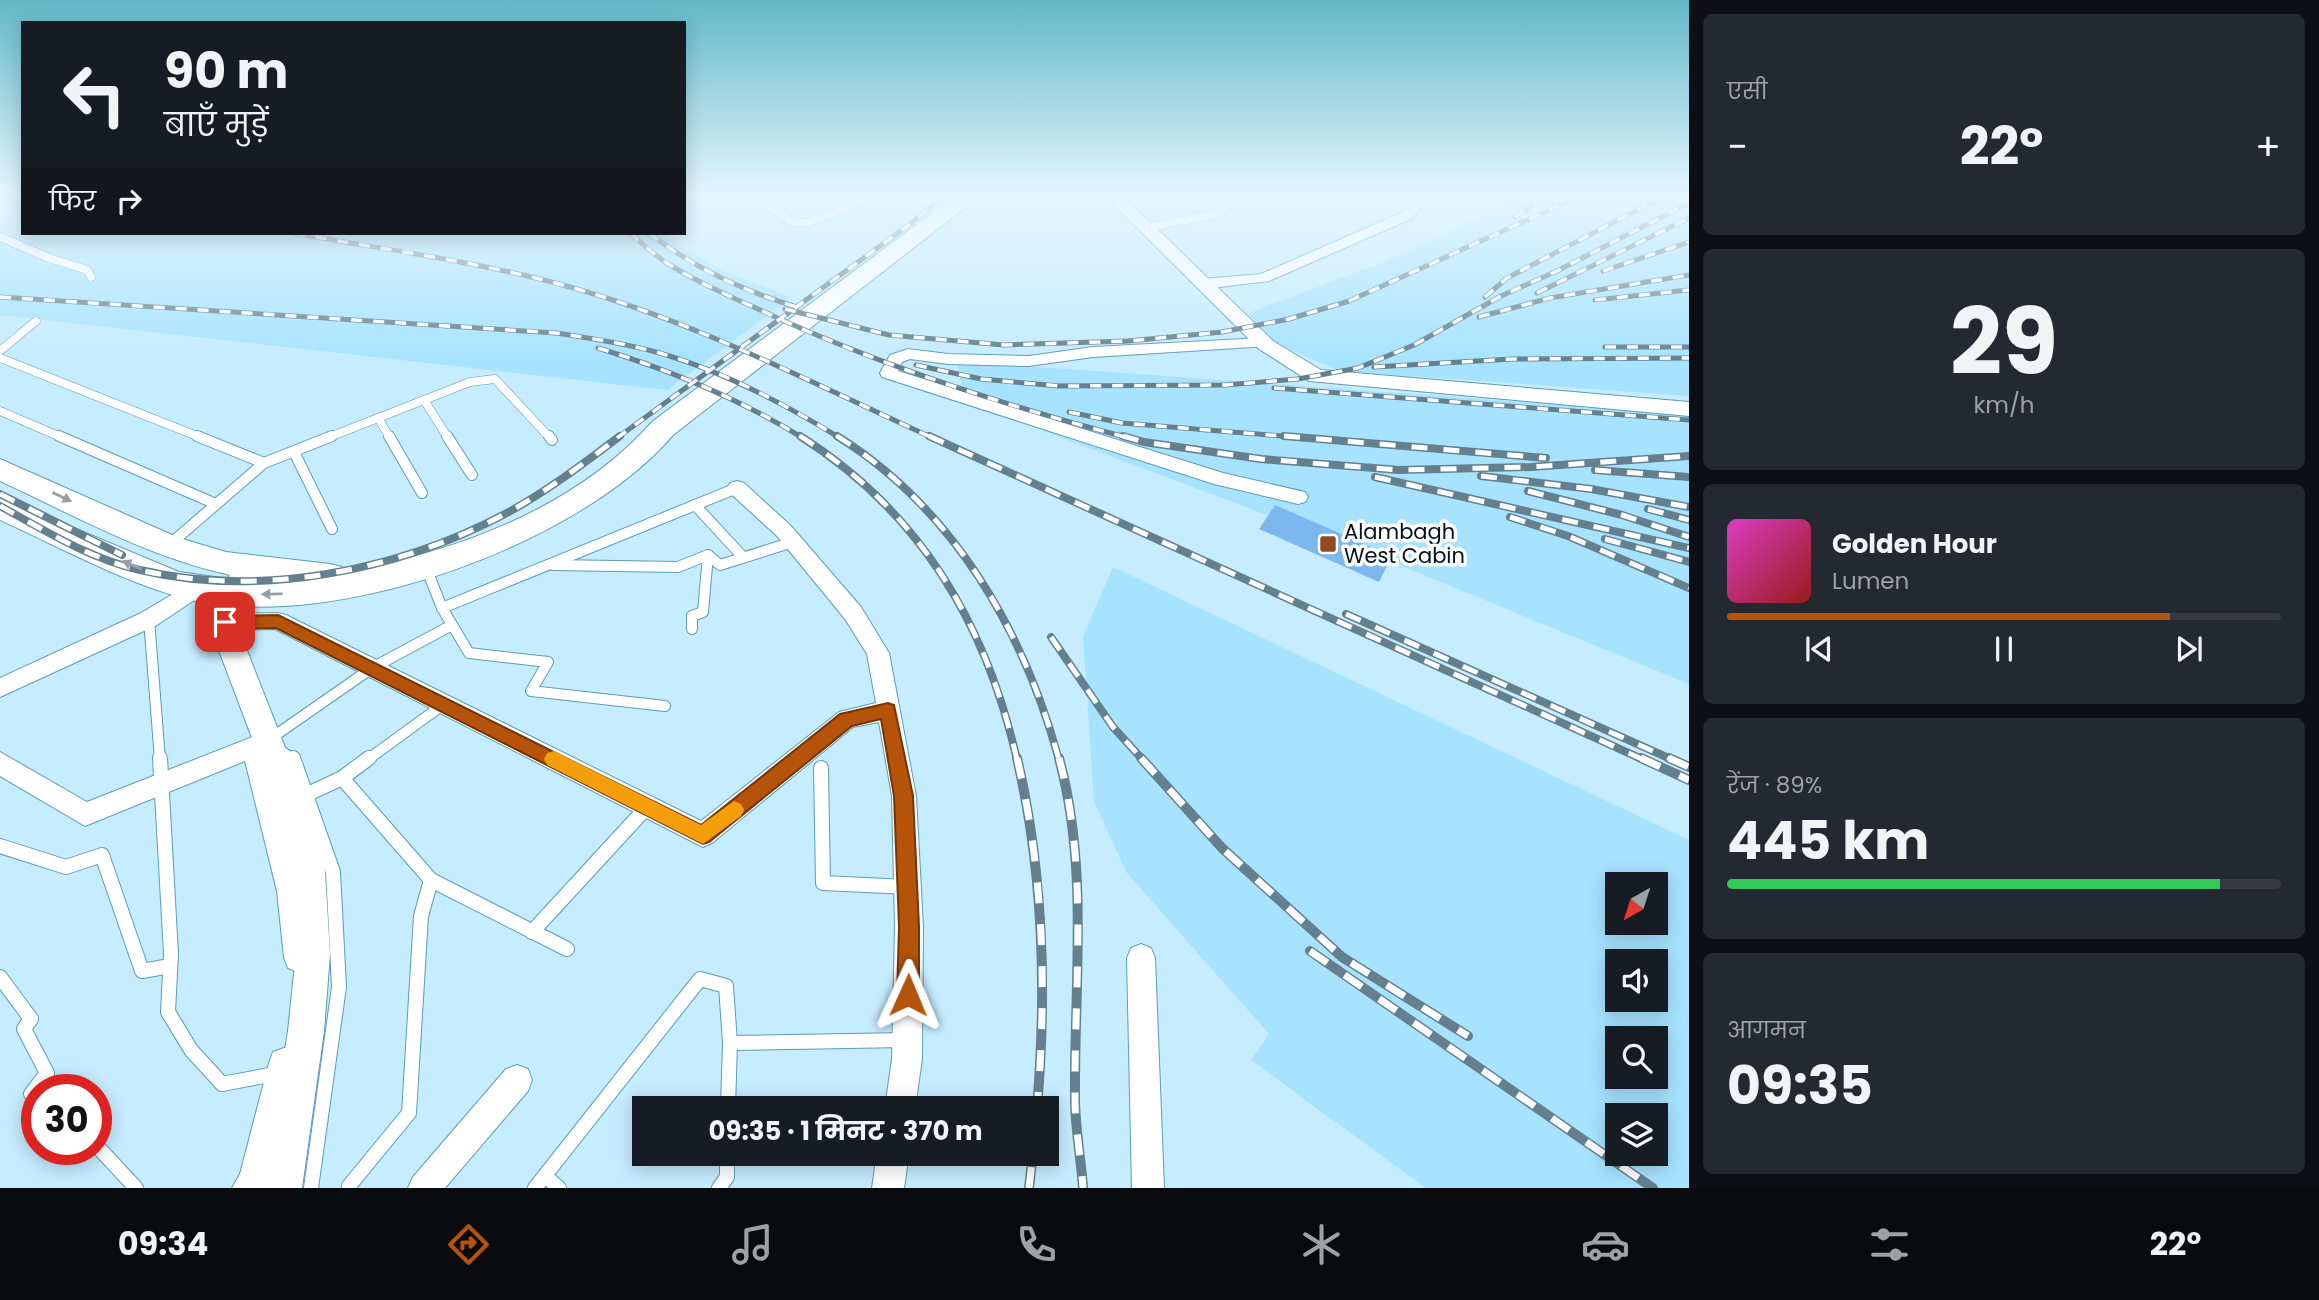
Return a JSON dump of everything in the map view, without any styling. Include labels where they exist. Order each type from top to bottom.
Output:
[{"type":"main road","points":[[828,301],[844,282],[884,251]]},
{"type":"main road","points":[[0,508],[173,583],[195,589],[242,579],[340,577],[446,547],[497,530],[541,510],[641,438],[663,428],[828,301],[852,287],[898,251]]},
{"type":"main road","points":[[0,469],[168,546],[226,564],[242,579],[322,590],[380,579],[502,541],[543,522],[581,499],[649,446],[663,428]]},
{"type":"street","points":[[1169,251],[1263,343],[1291,363],[1316,376],[1689,409]]},
{"type":"street","points":[[1203,284],[1264,278],[1325,251]]},
{"type":"street","points":[[1263,343],[1093,352],[1029,361],[948,359],[908,354],[896,359],[888,373],[1222,479],[1298,498]]},
{"type":"street","points":[[737,488],[793,542],[853,613],[878,653],[904,796],[908,887],[907,1040],[901,1096]]},
{"type":"street","points":[[242,579],[225,622],[260,743],[290,891],[298,960],[283,1073],[253,1184],[248,1188]]},
{"type":"street","points":[[0,688],[149,619],[195,589]]},
{"type":"street","points":[[225,622],[278,621],[703,835],[847,719],[888,710]]},
{"type":"street","points":[[0,763],[85,814],[260,743]]},
{"type":"street","points":[[260,743],[284,782],[307,855],[313,954],[306,1031],[282,1188]]},
{"type":"street","points":[[1141,958],[1148,1188]]},
{"type":"street","points":[[424,1188],[517,1080]]},
{"type":"street","points":[[888,1188],[891,1166]]},
{"type":"lane","points":[[34,251],[87,270],[91,277]]},
{"type":"lane","points":[[0,351],[36,321]]},
{"type":"lane","points":[[0,358],[264,463]]},
{"type":"lane","points":[[168,546],[264,463],[470,382],[495,379],[552,440]]},
{"type":"lane","points":[[424,400],[472,475]]},
{"type":"lane","points":[[0,411],[216,504]]},
{"type":"lane","points":[[378,418],[422,493]]},
{"type":"lane","points":[[294,452],[332,529]]},
{"type":"lane","points":[[442,608],[737,488]]},
{"type":"lane","points":[[695,505],[743,557]]},
{"type":"lane","points":[[709,555],[720,565],[793,542]]},
{"type":"lane","points":[[547,565],[678,567],[709,555]]},
{"type":"lane","points":[[692,629],[692,616],[703,612],[709,555]]},
{"type":"lane","points":[[425,565],[442,608],[469,653],[548,662],[531,691],[665,706]]},
{"type":"lane","points":[[149,619],[162,782],[170,966],[168,1012],[191,1050],[222,1084],[283,1073]]},
{"type":"lane","points":[[260,743],[372,668],[452,625]]},
{"type":"lane","points":[[308,794],[342,778],[444,704]]},
{"type":"lane","points":[[260,743],[293,758],[308,794],[333,872],[340,987],[311,1188]]},
{"type":"lane","points":[[821,768],[823,884],[908,887]]},
{"type":"lane","points":[[342,778],[431,880],[567,949]]},
{"type":"lane","points":[[532,932],[647,807]]},
{"type":"lane","points":[[0,846],[66,867],[102,855],[142,971],[170,966]]},
{"type":"lane","points":[[349,1186],[409,1113],[421,916],[431,880]]},
{"type":"lane","points":[[0,977],[31,1020],[24,1029],[46,1074]]},
{"type":"lane","points":[[559,1188],[540,1182],[700,979],[726,986],[730,1043],[729,1096]]},
{"type":"lane","points":[[730,1043],[907,1040]]},
{"type":"lane","points":[[112,1162],[136,1188]]},
{"type":"lane","points":[[719,1188],[727,1177],[727,1166]]},
{"type":"shaded area","points":[[0,251],[690,251],[717,268],[791,298],[667,390],[0,315]]},
{"type":"shaded area","points":[[1407,251],[1689,251],[1689,396],[1340,371],[1267,339],[1249,313]]},
{"type":"shaded area","points":[[956,361],[1689,414],[1689,684],[1392,562],[966,402]]},
{"type":"shaded area","points":[[1113,567],[1689,840],[1689,1188],[1426,1188],[1251,1060],[1269,1034],[1127,873],[1094,802],[1083,636]]},
{"type":"building","points":[[1275,505],[1392,556],[1379,582],[1259,529]]},
{"type":"railway","points":[[401,251],[502,270],[570,287],[617,301],[739,349]]},
{"type":"railway","points":[[652,251],[695,279],[780,319]]},
{"type":"railway","points":[[675,251],[757,294],[797,307]]},
{"type":"railway","points":[[797,307],[873,251]]},
{"type":"railway","points":[[791,311],[889,335],[1004,345],[1128,341],[1222,332],[1289,319],[1349,301],[1458,251]]},
{"type":"railway","points":[[1485,297],[1507,278],[1558,251]]},
{"type":"railway","points":[[916,365],[981,379],[1059,386],[1225,385],[1298,379],[1358,368],[1414,345],[1501,296],[1595,251]]},
{"type":"railway","points":[[1537,293],[1621,251]]},
{"type":"railway","points":[[1603,271],[1661,251]]},
{"type":"railway","points":[[1479,317],[1550,298],[1689,275]]},
{"type":"railway","points":[[1595,300],[1689,290]]},
{"type":"railway","points":[[0,297],[556,333],[656,352],[710,370]]},
{"type":"railway","points":[[791,311],[797,307]]},
{"type":"railway","points":[[785,309],[791,311]]},
{"type":"railway","points":[[780,319],[791,311]]},
{"type":"railway","points":[[739,349],[780,319]]},
{"type":"railway","points":[[780,319],[867,355],[953,386],[1040,414],[1129,438]]},
{"type":"railway","points":[[1605,347],[1689,347]]},
{"type":"railway","points":[[598,348],[693,382]]},
{"type":"railway","points":[[710,370],[739,349]]},
{"type":"railway","points":[[739,349],[933,438]]},
{"type":"railway","points":[[1374,367],[1512,359],[1689,358]]},
{"type":"railway","points":[[693,382],[710,370]]},
{"type":"railway","points":[[710,370],[774,400],[839,437]]},
{"type":"railway","points":[[617,438],[693,382]]},
{"type":"railway","points":[[693,382],[754,410],[802,438]]},
{"type":"railway","points":[[1274,388],[1689,420]]},
{"type":"railway","points":[[1069,412],[1122,423],[1306,438]]},
{"type":"railway","points":[[0,506],[50,534],[121,565],[186,578],[280,580],[374,564],[463,534],[535,496],[620,436]]},
{"type":"railway","points":[[929,436],[1644,760]]},
{"type":"railway","points":[[1123,436],[1144,442],[1261,459],[1399,470],[1531,467],[1689,456]]},
{"type":"railway","points":[[1284,436],[1546,458]]},
{"type":"railway","points":[[839,437],[878,465],[916,499],[949,536],[978,577],[1004,620],[1026,665],[1059,760]]},
{"type":"railway","points":[[802,438],[843,466],[880,499],[913,536],[942,575],[987,662],[1004,710],[1017,760]]},
{"type":"railway","points":[[1595,470],[1689,477]]},
{"type":"railway","points":[[1481,476],[1591,489],[1689,507]]},
{"type":"railway","points":[[1375,477],[1689,548]]},
{"type":"railway","points":[[1528,491],[1622,515],[1689,537]]},
{"type":"railway","points":[[0,494],[122,555]]},
{"type":"railway","points":[[1648,509],[1689,520]]},
{"type":"railway","points":[[1510,517],[1568,536],[1689,588]]},
{"type":"railway","points":[[1605,539],[1689,562]]},
{"type":"railway","points":[[1346,614],[1673,760]]},
{"type":"railway","points":[[1051,637],[1113,727],[1143,760]]},
{"type":"railway","points":[[1017,758],[1033,845],[1041,932],[1042,1020],[1038,1096]]},
{"type":"railway","points":[[1059,758],[1068,800],[1077,884],[1075,1098],[1083,1188]]},
{"type":"railway","points":[[1141,758],[1222,848],[1342,957],[1468,1036]]},
{"type":"railway","points":[[1641,758],[1689,780]]},
{"type":"railway","points":[[1669,758],[1689,767]]},
{"type":"railway","points":[[1310,951],[1653,1188]]},
{"type":"railway","points":[[1029,1188],[1032,1166]]},
{"type":"slow traffic","points":[[554,759],[703,835],[734,810]]},
{"type":"place","name":"Alambagh West Cabin","points":[[1328,544]]},
{"type":"route","points":[[225,622],[278,621],[703,835],[847,719],[888,710],[904,796],[909,927],[908,995]]}]
